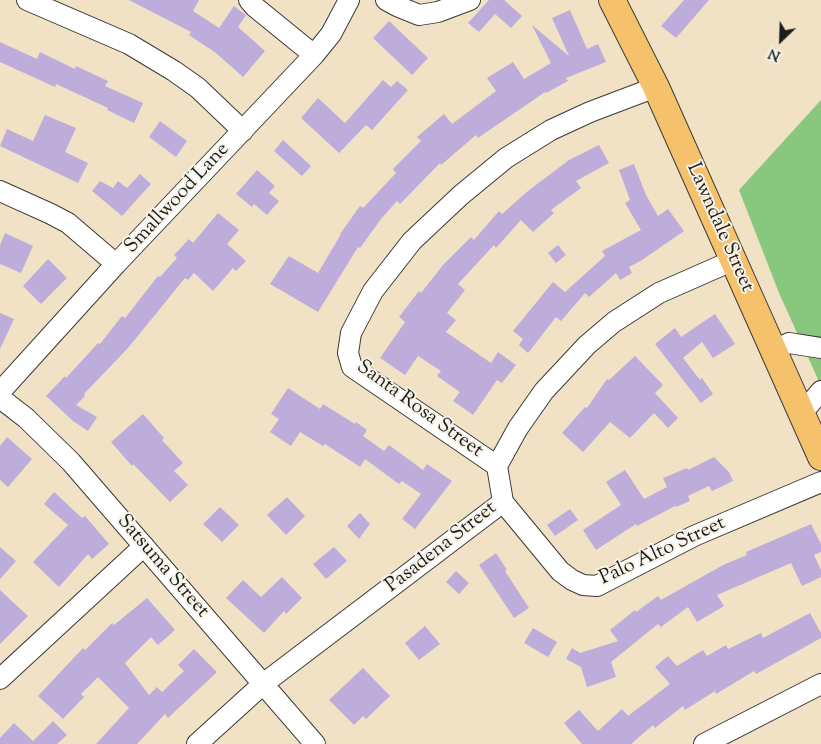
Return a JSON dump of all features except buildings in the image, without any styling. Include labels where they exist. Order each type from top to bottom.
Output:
[{"type":"main road","name":"Lawndale Street","points":[[612,0],[656,87],[821,457]]},
{"type":"street","points":[[27,0],[129,44],[174,71],[198,88],[243,130]]},
{"type":"street","points":[[250,0],[255,7],[314,55]]},
{"type":"street","name":"Smallwood Lane","points":[[0,392],[116,264],[314,55],[331,34],[349,0]]},
{"type":"street","points":[[386,0],[419,15],[438,12],[470,0]]},
{"type":"street","name":"Santa Rosa Street","points":[[497,466],[352,367],[348,353],[351,333],[372,292],[412,241],[461,195],[506,158],[552,130],[590,112],[656,87]]},
{"type":"street","points":[[0,191],[68,223],[116,264]]},
{"type":"street","points":[[497,466],[518,428],[544,391],[587,345],[614,322],[659,293],[734,260]]},
{"type":"street","points":[[774,350],[789,343],[821,348]]},
{"type":"street","points":[[802,412],[821,391]]},
{"type":"street","name":"Satsuma Street","points":[[0,398],[26,418],[71,462],[315,744]]},
{"type":"street","name":"Pasadena Street","points":[[197,744],[263,684],[503,502],[497,466]]},
{"type":"street","name":"Palo Alto Street","points":[[503,502],[560,571],[582,585],[597,586],[694,536],[821,482]]},
{"type":"street","points":[[0,679],[144,546]]},
{"type":"street","points":[[704,744],[821,684]]},
{"type":"green space","points":[[821,100],[821,386],[779,293],[739,190]]}]
